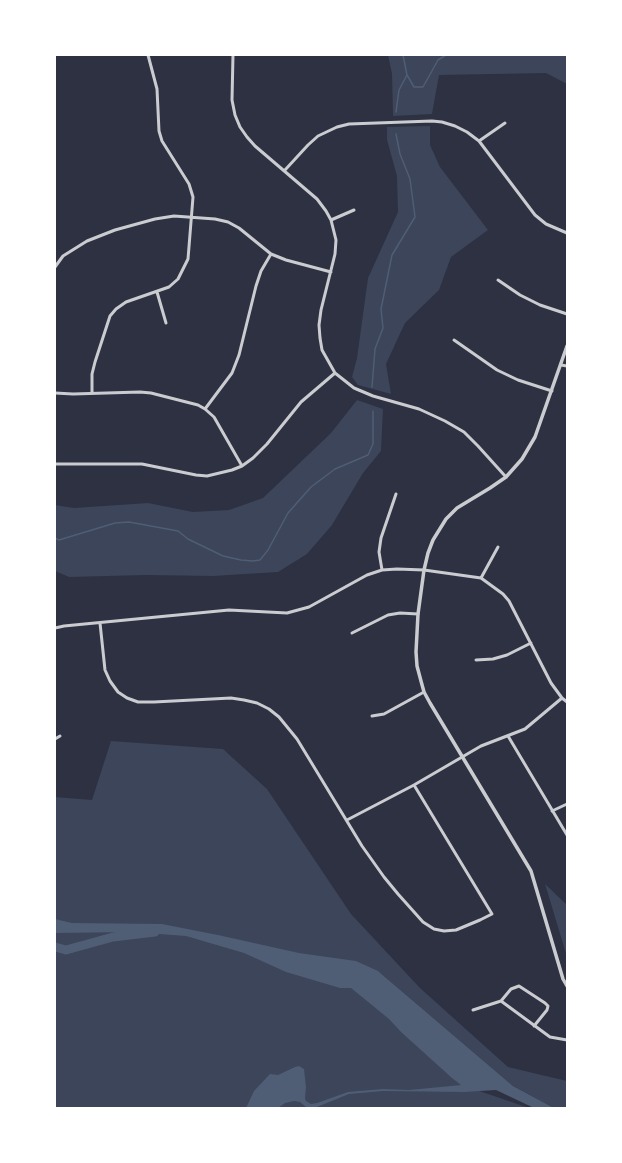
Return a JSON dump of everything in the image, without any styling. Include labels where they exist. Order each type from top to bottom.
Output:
[{"type":"street","points":[[92,393],[92,374],[110,316],[116,309],[126,302],[169,287],[178,279],[188,259],[192,217],[192,190],[162,141],[157,89],[148,55]]},
{"type":"street","points":[[233,55],[232,100],[235,115],[240,127],[255,146],[285,170],[317,199],[332,220],[336,240],[335,254],[321,310],[319,325],[322,350],[335,373],[354,388],[373,396],[419,409],[464,432],[506,477]]},
{"type":"street","points":[[285,170],[318,136],[337,127],[349,124],[432,121],[455,126],[467,132],[478,141],[535,215],[546,224],[567,233]]},
{"type":"street","points":[[478,141],[505,123]]},
{"type":"street","points":[[332,220],[354,210]]},
{"type":"street","points":[[55,267],[62,256],[87,241],[115,230],[155,219],[174,216],[215,219],[228,222],[239,228],[271,254],[286,260],[331,272]]},
{"type":"street","points":[[205,409],[232,373],[239,355],[256,286],[261,271],[271,254]]},
{"type":"street","points":[[498,280],[520,295],[540,305],[567,314]]},
{"type":"street","points":[[157,292],[166,323]]},
{"type":"street","points":[[454,340],[497,370],[518,380],[552,391]]},
{"type":"street","points":[[567,346],[552,391],[529,449],[506,477],[457,508],[446,519],[433,540],[424,570],[418,614],[416,652],[417,666],[424,692],[531,870],[563,979],[567,986]]},
{"type":"street","points":[[561,365],[567,366]]},
{"type":"street","points":[[55,464],[142,464],[207,476],[242,466],[253,458],[267,444],[301,402],[335,373]]},
{"type":"street","points":[[55,393],[73,394],[140,392],[151,393],[198,405],[214,417],[242,466]]},
{"type":"street","points":[[382,570],[379,552],[381,538],[396,494]]},
{"type":"street","points":[[481,578],[498,547]]},
{"type":"street","points":[[55,628],[229,610],[287,613],[308,607],[355,580],[382,570],[424,570],[481,578],[498,590],[509,601],[551,682],[562,698],[567,702]]},
{"type":"street","points":[[352,634],[388,615],[400,613],[418,614]]},
{"type":"street","points":[[100,623],[105,670],[110,681],[118,692],[127,698],[138,702],[231,698],[257,703],[269,709],[279,717],[298,739],[362,846],[384,876],[424,922],[434,929],[444,931],[456,930],[492,914],[414,785]]},
{"type":"street","points":[[476,660],[493,659],[507,655],[531,643]]},
{"type":"street","points":[[372,716],[384,714],[424,692]]},
{"type":"street","points":[[347,820],[414,785],[481,746],[525,729],[562,698]]},
{"type":"street","points":[[55,739],[60,736]]},
{"type":"street","points":[[508,736],[567,835]]},
{"type":"street","points":[[552,811],[567,804]]},
{"type":"street","points":[[473,1010],[501,1001],[511,989],[519,986],[548,1006],[534,1026]]},
{"type":"street","points":[[501,1001],[550,1037],[567,1040]]},
{"type":"shaded area","points":[[388,55],[567,55],[567,84],[546,73],[439,75],[432,114],[393,116],[392,74]]},
{"type":"shaded area","points":[[430,126],[430,145],[440,167],[488,230],[451,257],[439,290],[405,323],[386,364],[391,394],[358,385],[352,377],[357,358],[368,278],[398,212],[397,176],[387,140],[387,127]]},
{"type":"shaded area","points":[[357,400],[383,409],[381,451],[363,473],[332,525],[307,554],[278,572],[213,576],[146,575],[69,577],[55,571],[55,505],[74,508],[148,503],[193,512],[229,510],[263,498],[331,433]]},
{"type":"shaded area","points":[[111,741],[223,749],[267,789],[351,914],[420,988],[508,1067],[567,1081],[567,1108],[554,1108],[513,1086],[378,971],[462,1085],[529,1108],[55,1108],[55,797],[92,800]]},
{"type":"shaded area","points":[[545,884],[567,905],[567,957]]},
{"type":"shaded area","points":[[55,919],[72,923],[162,924],[299,953],[356,961],[378,971],[513,1086],[554,1108],[534,1108],[496,1090],[464,1092],[383,1091],[349,1094],[317,1107],[306,1107],[300,1102],[294,1101],[285,1103],[278,1108],[246,1108],[254,1091],[270,1074],[278,1075],[299,1066],[304,1069],[306,1087],[305,1099],[311,1104],[348,1092],[383,1089],[409,1090],[461,1085],[401,1032],[389,1019],[351,988],[340,988],[286,972],[244,953],[186,936],[132,932],[55,933]]},
{"type":"waterway","points":[[396,112],[399,90],[407,75],[403,55]]},
{"type":"waterway","points":[[407,75],[414,87],[423,87],[438,60],[446,55]]},
{"type":"waterway","points":[[372,387],[375,349],[383,328],[381,309],[392,255],[415,217],[410,179],[400,154],[396,134]]},
{"type":"waterway","points":[[55,538],[59,540],[115,523],[129,522],[178,531],[188,539],[223,556],[241,560],[260,560],[268,550],[288,513],[311,487],[335,469],[368,455],[373,444],[373,411]]},
{"type":"waterway","points":[[55,947],[66,950],[113,937],[155,932]]}]
